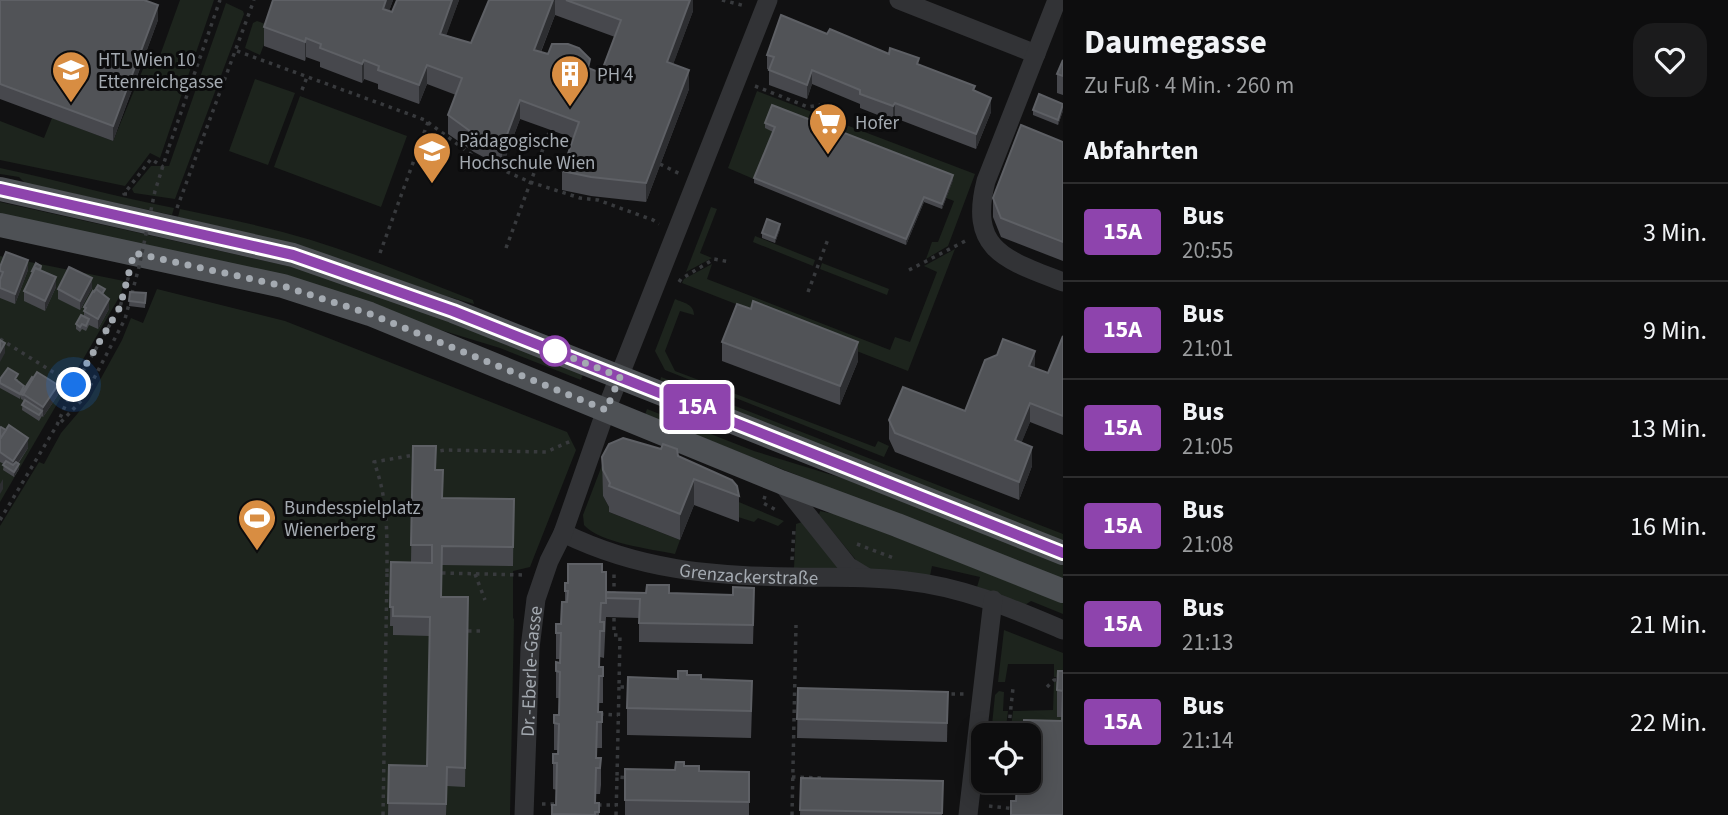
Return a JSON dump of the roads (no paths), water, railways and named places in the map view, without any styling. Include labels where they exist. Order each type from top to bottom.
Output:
[{"type":"main road","points":[[0,189],[293,255],[453,311],[1063,553]]},
{"type":"main road","points":[[0,225],[283,286],[370,314],[776,480],[1063,591]]},
{"type":"street","points":[[899,0],[1036,54]]},
{"type":"street","points":[[1057,0],[986,181],[980,211],[983,231],[994,249],[1031,270],[1063,282]]},
{"type":"street","points":[[562,533],[606,410],[766,5]]},
{"type":"street","points":[[776,480],[848,566],[867,578]]},
{"type":"street","name":"Dr.-Eberle-Gasse","points":[[524,815],[530,648],[536,599],[562,533]]},
{"type":"street","name":"Grenzackerstraße","points":[[562,533],[615,556],[664,568],[791,577],[867,578],[941,586],[993,600],[1063,630]]},
{"type":"street","points":[[969,810],[993,600]]},
{"type":"place","name":"HTL Wien 10 Ettenreichgasse","points":[[71,104]]},
{"type":"place","name":"PH 4","points":[[570,108]]},
{"type":"place","name":"Hofer","points":[[828,156]]},
{"type":"place","name":"Pädagogische Hochschule Wien","points":[[432,185]]},
{"type":"place","name":"Bundesspielplatz Wienerberg","points":[[257,552]]}]
